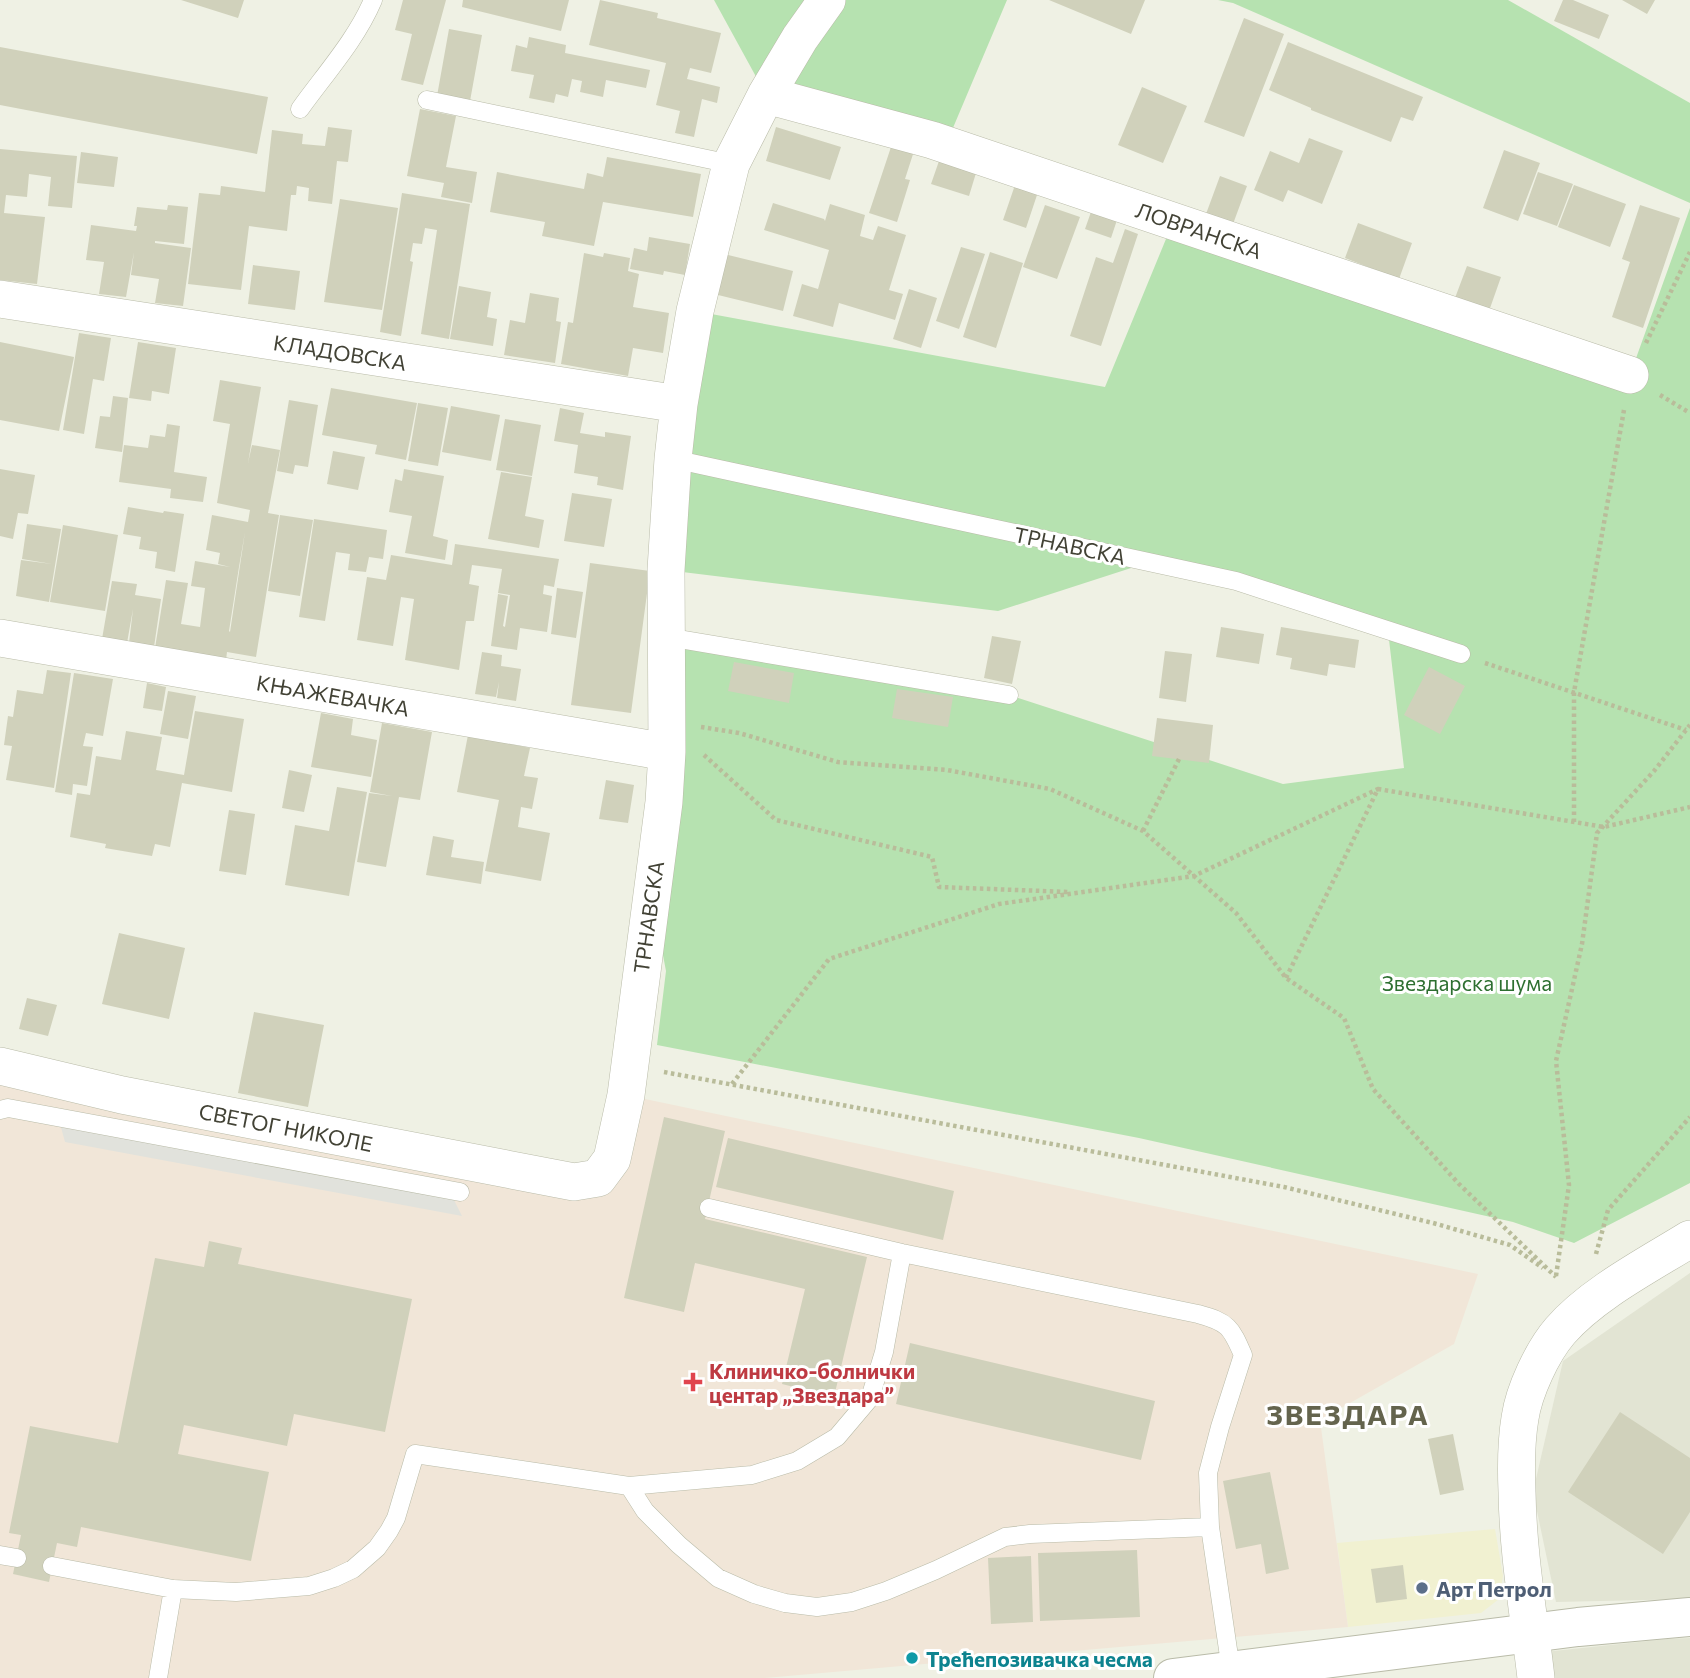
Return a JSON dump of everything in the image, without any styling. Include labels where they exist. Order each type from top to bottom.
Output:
[{"type":"street","name":"ТРНАВСКА","points":[[574,1182],[597,1178],[612,1159],[626,1096],[664,802],[667,737],[666,570],[673,459],[679,404],[695,311],[731,164],[766,95],[800,38],[827,0]]},
{"type":"street","name":"ЛОВРАНСКА","points":[[766,95],[932,140],[1630,375]]},
{"type":"street","name":"КЛАДОВСКА","points":[[0,299],[679,404]]},
{"type":"street","name":"КЊАЖЕВАЧКА","points":[[0,638],[667,737]]},
{"type":"street","name":"СВЕТОГ НИКОЛЕ","points":[[0,1066],[122,1095],[574,1182]]},
{"type":"street","points":[[1536,1678],[1518,1532],[1516,1461],[1520,1416],[1530,1383],[1559,1332],[1580,1312],[1620,1282],[1690,1239]]},
{"type":"street","points":[[1173,1678],[1530,1632],[1690,1617]]},
{"type":"lane","points":[[300,109],[367,16],[373,0]]},
{"type":"lane","points":[[427,100],[731,164]]},
{"type":"lane","name":"ТРНАВСКА","points":[[673,459],[1236,581],[1461,654]]},
{"type":"lane","points":[[667,637],[1009,695]]},
{"type":"lane","points":[[0,1110],[22,1110],[460,1192]]},
{"type":"lane","points":[[709,1208],[902,1253],[1219,1320],[1233,1333],[1243,1355],[1208,1473],[1210,1527],[1231,1670]]},
{"type":"lane","points":[[52,1566],[173,1589],[236,1592],[309,1586],[353,1569],[377,1548],[396,1518],[415,1454],[629,1486],[752,1475],[797,1461],[838,1437],[870,1398],[884,1352],[902,1253]]},
{"type":"lane","points":[[629,1486],[653,1520],[718,1578],[754,1594],[785,1603],[817,1607],[852,1602],[886,1591],[1005,1537],[1210,1527]]},
{"type":"lane","points":[[158,1678],[173,1589]]},
{"type":"path","points":[[1574,822],[1574,692],[1630,375],[1690,252]]},
{"type":"path","points":[[1630,375],[1690,413]]},
{"type":"path","points":[[1461,654],[1686,730]]},
{"type":"path","points":[[1556,1277],[1569,1185],[1556,1061],[1582,944],[1597,833],[1654,771],[1690,725]]},
{"type":"path","points":[[667,737],[739,733],[838,762],[947,770],[1050,789],[1143,831],[1236,912],[1286,978],[1344,1018],[1373,1089],[1459,1184],[1556,1277],[1580,1312]]},
{"type":"path","points":[[667,737],[776,820],[932,857],[939,887],[1084,892]]},
{"type":"path","points":[[1143,831],[1179,759]]},
{"type":"path","points":[[1286,978],[1378,789]]},
{"type":"path","points":[[732,1084],[829,959],[999,904],[1194,876],[1378,789],[1604,827],[1690,807]]},
{"type":"path","points":[[628,1067],[1298,1190],[1510,1245],[1556,1277]]},
{"type":"path","points":[[1580,1312],[1608,1210],[1690,1117]]},
{"type":"shaded area","name":"Клиничко-болнички центар „Звездара”","points":[[0,1066],[597,1178],[626,1095],[1478,1274],[1454,1344],[1320,1420],[1348,1627],[765,1678],[0,1678]]},
{"type":"shaded area","points":[[59,1120],[452,1196],[462,1216],[65,1142]]},
{"type":"shaded area","points":[[1690,1273],[1690,1599],[1556,1602],[1533,1492],[1563,1361]]},
{"type":"shaded area","name":"Арт Петрол","points":[[1495,1529],[1503,1576],[1499,1599],[1481,1613],[1348,1627],[1337,1543]]},
{"type":"shaded area","points":[[1690,1638],[1690,1678],[1547,1678],[1544,1652]]},
{"type":"green space","name":"Звездарска шума","points":[[714,0],[1007,0],[947,142],[1630,375],[1690,208],[1690,1183],[1574,1243],[1513,1222],[1139,1138],[657,1045],[666,971],[654,908],[667,637],[1009,695],[1283,784],[1404,768],[1388,631],[1162,558],[998,611],[666,570],[695,311],[1105,387],[1173,222],[766,95]]},
{"type":"green space","points":[[1218,0],[1508,0],[1690,103],[1690,203],[1233,3]]},
{"type":"building","points":[[181,0],[244,0],[238,18]]},
{"type":"building","points":[[403,0],[446,0],[423,85],[401,80],[412,34],[395,30]]},
{"type":"building","points":[[463,0],[569,0],[561,31],[462,7]]},
{"type":"building","points":[[600,0],[658,13],[657,18],[721,33],[711,73],[690,68],[687,79],[720,87],[717,103],[702,99],[694,137],[675,133],[680,111],[656,105],[666,63],[589,45]]},
{"type":"building","points":[[1049,0],[1145,0],[1131,34]]},
{"type":"building","points":[[1563,0],[1573,0],[1609,15],[1599,39],[1554,21]]},
{"type":"building","points":[[1622,0],[1655,0],[1647,14]]},
{"type":"building","points":[[1244,18],[1284,34],[1244,137],[1204,122]]},
{"type":"building","points":[[449,29],[482,35],[470,101],[437,96]]},
{"type":"building","points":[[529,37],[566,45],[565,53],[650,70],[646,88],[606,80],[603,97],[580,92],[582,81],[572,79],[568,97],[556,94],[554,103],[529,98],[534,75],[511,71],[516,45],[527,48]]},
{"type":"building","points":[[1288,42],[1423,97],[1413,121],[1401,117],[1391,142],[1269,90]]},
{"type":"building","points":[[0,47],[268,97],[257,154],[0,105]]},
{"type":"building","points":[[1142,87],[1187,106],[1163,163],[1118,145]]},
{"type":"building","points":[[420,109],[456,116],[446,167],[477,172],[472,203],[441,197],[444,183],[407,176]]},
{"type":"building","points":[[328,127],[352,130],[348,162],[337,161],[332,204],[308,201],[309,188],[297,186],[296,195],[291,195],[287,231],[249,226],[241,290],[188,284],[199,193],[220,195],[221,186],[265,192],[272,130],[303,134],[302,144],[325,146]]},
{"type":"building","points":[[776,127],[841,147],[830,180],[766,161]]},
{"type":"building","points":[[1309,138],[1343,151],[1322,204],[1288,190],[1283,202],[1254,190],[1270,151],[1299,163]]},
{"type":"building","points":[[892,144],[914,151],[905,179],[910,180],[897,222],[869,213]]},
{"type":"building","points":[[0,149],[77,156],[72,208],[48,206],[51,177],[29,174],[27,197],[6,195],[4,213],[45,217],[37,284],[0,280]]},
{"type":"building","points":[[1504,150],[1540,163],[1518,221],[1483,208]]},
{"type":"building","points":[[81,152],[118,157],[114,187],[77,183]]},
{"type":"building","points":[[607,157],[701,174],[693,217],[603,202],[594,246],[542,236],[545,222],[490,212],[497,172],[584,189],[587,173],[603,177]]},
{"type":"building","points":[[939,161],[976,173],[969,196],[931,184]]},
{"type":"building","points":[[1538,172],[1573,184],[1557,226],[1523,214]]},
{"type":"building","points":[[1220,176],[1247,186],[1233,224],[1206,214]]},
{"type":"building","points":[[1015,185],[1038,192],[1026,228],[1003,220]]},
{"type":"building","points":[[1574,185],[1626,204],[1610,247],[1558,227]]},
{"type":"building","points":[[402,193],[470,204],[449,339],[421,334],[437,230],[425,228],[422,244],[413,243],[410,261],[413,262],[401,336],[380,332]]},
{"type":"building","points":[[340,199],[398,208],[382,310],[324,302]]},
{"type":"building","points":[[773,203],[825,221],[830,204],[865,215],[860,236],[873,240],[878,226],[906,235],[889,290],[903,294],[895,320],[839,303],[833,327],[793,316],[802,284],[818,289],[829,250],[764,230]]},
{"type":"building","points":[[168,205],[188,207],[184,244],[155,241],[191,248],[183,306],[155,303],[159,279],[131,275],[134,252],[126,297],[99,294],[104,262],[86,260],[91,225],[136,231],[137,226],[134,226],[137,207],[167,210]]},
{"type":"building","points":[[1045,205],[1080,217],[1057,279],[1023,267]]},
{"type":"building","points":[[1640,205],[1680,218],[1643,328],[1612,317],[1630,262],[1622,259]]},
{"type":"building","points":[[1091,212],[1117,220],[1111,238],[1085,229]]},
{"type":"building","points":[[1358,223],[1412,243],[1399,279],[1345,258]]},
{"type":"building","points":[[1125,229],[1138,234],[1101,346],[1070,336],[1096,257],[1113,263]]},
{"type":"building","points":[[649,237],[690,244],[685,275],[664,271],[663,275],[630,269],[634,248],[647,251]]},
{"type":"building","points":[[961,247],[985,254],[959,329],[936,321]]},
{"type":"building","points":[[990,252],[1023,263],[996,348],[963,337]]},
{"type":"building","points":[[584,253],[603,257],[604,253],[630,258],[628,271],[639,274],[633,307],[669,313],[663,353],[633,348],[628,376],[561,364],[568,322],[573,323]]},
{"type":"building","points":[[724,254],[793,271],[783,311],[714,294]]},
{"type":"building","points":[[253,265],[300,271],[295,310],[248,304]]},
{"type":"building","points":[[1467,266],[1501,277],[1489,311],[1455,298]]},
{"type":"building","points":[[459,286],[491,292],[487,317],[497,319],[493,346],[450,339]]},
{"type":"building","points":[[909,289],[937,298],[921,348],[893,339]]},
{"type":"building","points":[[530,293],[559,298],[556,321],[561,322],[555,363],[504,355],[510,320],[525,323]]},
{"type":"building","points":[[79,333],[111,338],[104,381],[93,379],[84,434],[63,430]]},
{"type":"building","points":[[0,342],[74,357],[59,431],[0,420]]},
{"type":"building","points":[[138,342],[176,348],[169,394],[152,391],[151,401],[129,398]]},
{"type":"building","points":[[220,380],[261,387],[248,463],[252,445],[280,450],[268,513],[279,515],[256,657],[227,652],[226,660],[155,648],[166,580],[188,583],[181,624],[200,627],[205,588],[191,586],[195,561],[230,567],[218,564],[220,553],[206,550],[212,515],[248,522],[250,510],[217,503],[230,424],[213,421]],"holes":[[[245,532],[230,632],[229,631]]]},
{"type":"building","points":[[331,388],[417,403],[406,460],[375,454],[377,445],[322,435]]},
{"type":"building","points":[[113,396],[128,398],[122,452],[95,448],[100,416],[110,417]]},
{"type":"building","points":[[289,400],[318,405],[308,467],[295,465],[293,474],[277,471]]},
{"type":"building","points":[[418,403],[448,408],[438,466],[408,461]]},
{"type":"building","points":[[451,406],[500,415],[491,461],[442,452]]},
{"type":"building","points":[[560,408],[584,413],[580,433],[605,437],[605,432],[631,436],[623,490],[597,485],[598,477],[574,473],[578,445],[554,441]]},
{"type":"building","points":[[505,419],[541,425],[532,476],[496,470]]},
{"type":"building","points":[[167,424],[180,426],[174,472],[207,477],[203,502],[170,498],[171,489],[119,482],[124,445],[148,448],[150,435],[165,437]]},
{"type":"building","points":[[333,451],[365,457],[358,490],[327,484]]},
{"type":"building","points":[[0,469],[35,475],[28,514],[18,513],[13,539],[0,536]]},
{"type":"building","points":[[404,469],[444,476],[433,536],[448,540],[445,560],[405,553],[412,516],[389,512],[395,479],[402,481]]},
{"type":"building","points":[[501,472],[532,477],[525,516],[544,520],[539,548],[488,539]]},
{"type":"building","points":[[572,493],[612,499],[604,547],[564,541]]},
{"type":"building","points":[[128,507],[184,514],[175,572],[155,568],[157,552],[139,549],[141,537],[123,534]]},
{"type":"building","points":[[280,515],[313,520],[300,596],[268,591]]},
{"type":"building","points":[[314,519],[387,530],[383,559],[369,557],[366,572],[348,570],[350,554],[336,552],[325,621],[299,617]]},
{"type":"building","points":[[27,524],[61,529],[49,602],[16,596],[21,560],[52,564],[22,559]]},
{"type":"building","points":[[63,525],[118,535],[105,611],[50,602]]},
{"type":"building","points":[[455,544],[559,559],[554,587],[544,585],[543,594],[552,596],[547,632],[520,628],[517,650],[491,646],[498,594],[508,596],[505,627],[510,595],[498,593],[502,569],[472,565],[469,584],[479,586],[474,621],[466,621],[459,670],[405,660],[414,599],[401,597],[393,646],[357,640],[367,577],[386,580],[391,555],[452,565]]},
{"type":"building","points":[[590,563],[650,571],[631,713],[571,705]]},
{"type":"building","points":[[112,581],[137,584],[135,595],[161,599],[154,647],[129,643],[133,609],[127,643],[102,639]]},
{"type":"building","points":[[557,588],[583,592],[576,638],[551,634]]},
{"type":"building","points":[[1221,627],[1264,634],[1259,664],[1216,657]]},
{"type":"building","points":[[1281,627],[1359,640],[1355,668],[1329,664],[1327,676],[1290,669],[1292,658],[1276,655]]},
{"type":"building","points":[[992,636],[1021,641],[1012,684],[984,678]]},
{"type":"building","points":[[1165,651],[1192,654],[1186,702],[1159,698]]},
{"type":"building","points":[[482,652],[502,655],[501,666],[521,669],[516,701],[497,698],[499,682],[496,697],[475,694]]},
{"type":"building","points":[[734,662],[794,673],[789,703],[728,691]]},
{"type":"building","points":[[1429,667],[1465,686],[1440,734],[1404,715]]},
{"type":"building","points":[[47,670],[71,673],[54,788],[6,780],[12,746],[4,745],[8,716],[13,717],[17,690],[43,694]]},
{"type":"building","points":[[74,673],[113,679],[103,736],[86,733],[83,746],[93,747],[87,786],[73,784],[72,795],[55,792]]},
{"type":"building","points":[[147,683],[166,687],[162,711],[143,708]]},
{"type":"building","points":[[897,689],[953,697],[948,727],[892,718]]},
{"type":"building","points":[[168,691],[196,696],[188,739],[160,734]]},
{"type":"building","points":[[195,711],[244,719],[232,792],[182,783],[170,847],[155,844],[152,856],[105,848],[106,844],[70,837],[77,793],[90,795],[96,756],[121,760],[126,731],[162,737],[156,770],[184,775]]},
{"type":"building","points":[[321,713],[353,719],[351,735],[377,740],[371,777],[311,767]]},
{"type":"building","points":[[1157,718],[1213,725],[1209,763],[1152,756]]},
{"type":"building","points":[[382,723],[432,732],[420,800],[399,797],[386,867],[357,862],[369,793],[392,796],[370,792]]},
{"type":"building","points":[[468,735],[530,748],[524,776],[538,778],[532,809],[521,807],[518,827],[550,833],[541,881],[485,871],[499,800],[457,792]]},
{"type":"building","points":[[289,770],[312,775],[304,812],[282,808]]},
{"type":"building","points":[[606,780],[634,785],[628,823],[599,819]]},
{"type":"building","points":[[337,787],[367,792],[349,896],[285,885],[295,825],[329,831]]},
{"type":"building","points":[[229,810],[255,814],[246,875],[219,871]]},
{"type":"building","points":[[433,836],[454,840],[451,857],[484,862],[481,884],[426,875]]},
{"type":"building","points":[[119,933],[185,948],[169,1019],[102,1004]]},
{"type":"building","points":[[27,998],[57,1005],[48,1036],[19,1029]]},
{"type":"building","points":[[254,1012],[324,1025],[308,1107],[238,1093]]},
{"type":"building","points":[[664,1117],[725,1131],[705,1219],[867,1257],[834,1397],[782,1384],[805,1289],[695,1263],[684,1312],[624,1298]]},
{"type":"building","points":[[728,1138],[954,1191],[943,1240],[716,1187]]},
{"type":"building","points":[[209,1241],[242,1248],[238,1264],[412,1299],[385,1432],[294,1414],[287,1446],[184,1425],[178,1454],[269,1472],[251,1561],[81,1527],[77,1547],[57,1543],[49,1582],[13,1574],[21,1535],[9,1533],[30,1426],[118,1443],[155,1258],[204,1267]]},
{"type":"building","points":[[910,1343],[1155,1401],[1141,1460],[896,1404]]},
{"type":"building","points":[[1620,1412],[1690,1458],[1690,1512],[1663,1554],[1568,1492]]},
{"type":"building","points":[[1453,1434],[1464,1490],[1440,1495],[1428,1439]]},
{"type":"building","points":[[1270,1472],[1289,1569],[1266,1574],[1261,1544],[1236,1549],[1223,1481]]},
{"type":"building","points":[[1137,1550],[1140,1617],[1040,1621],[1038,1553]]},
{"type":"building","points":[[1031,1556],[1033,1622],[991,1624],[988,1558]]},
{"type":"building","points":[[1403,1565],[1407,1599],[1376,1603],[1371,1569]]},
{"type":"place","name":"Клиничко-болнички центар „Звездара”","points":[[693,1382]]},
{"type":"place","name":"Арт Петрол","points":[[1422,1588]]},
{"type":"place","name":"Трећепозивачка чесма","points":[[912,1658]]},
{"type":"district","name":"ЗВЕЗДАРА","points":[[1348,1414]]}]
